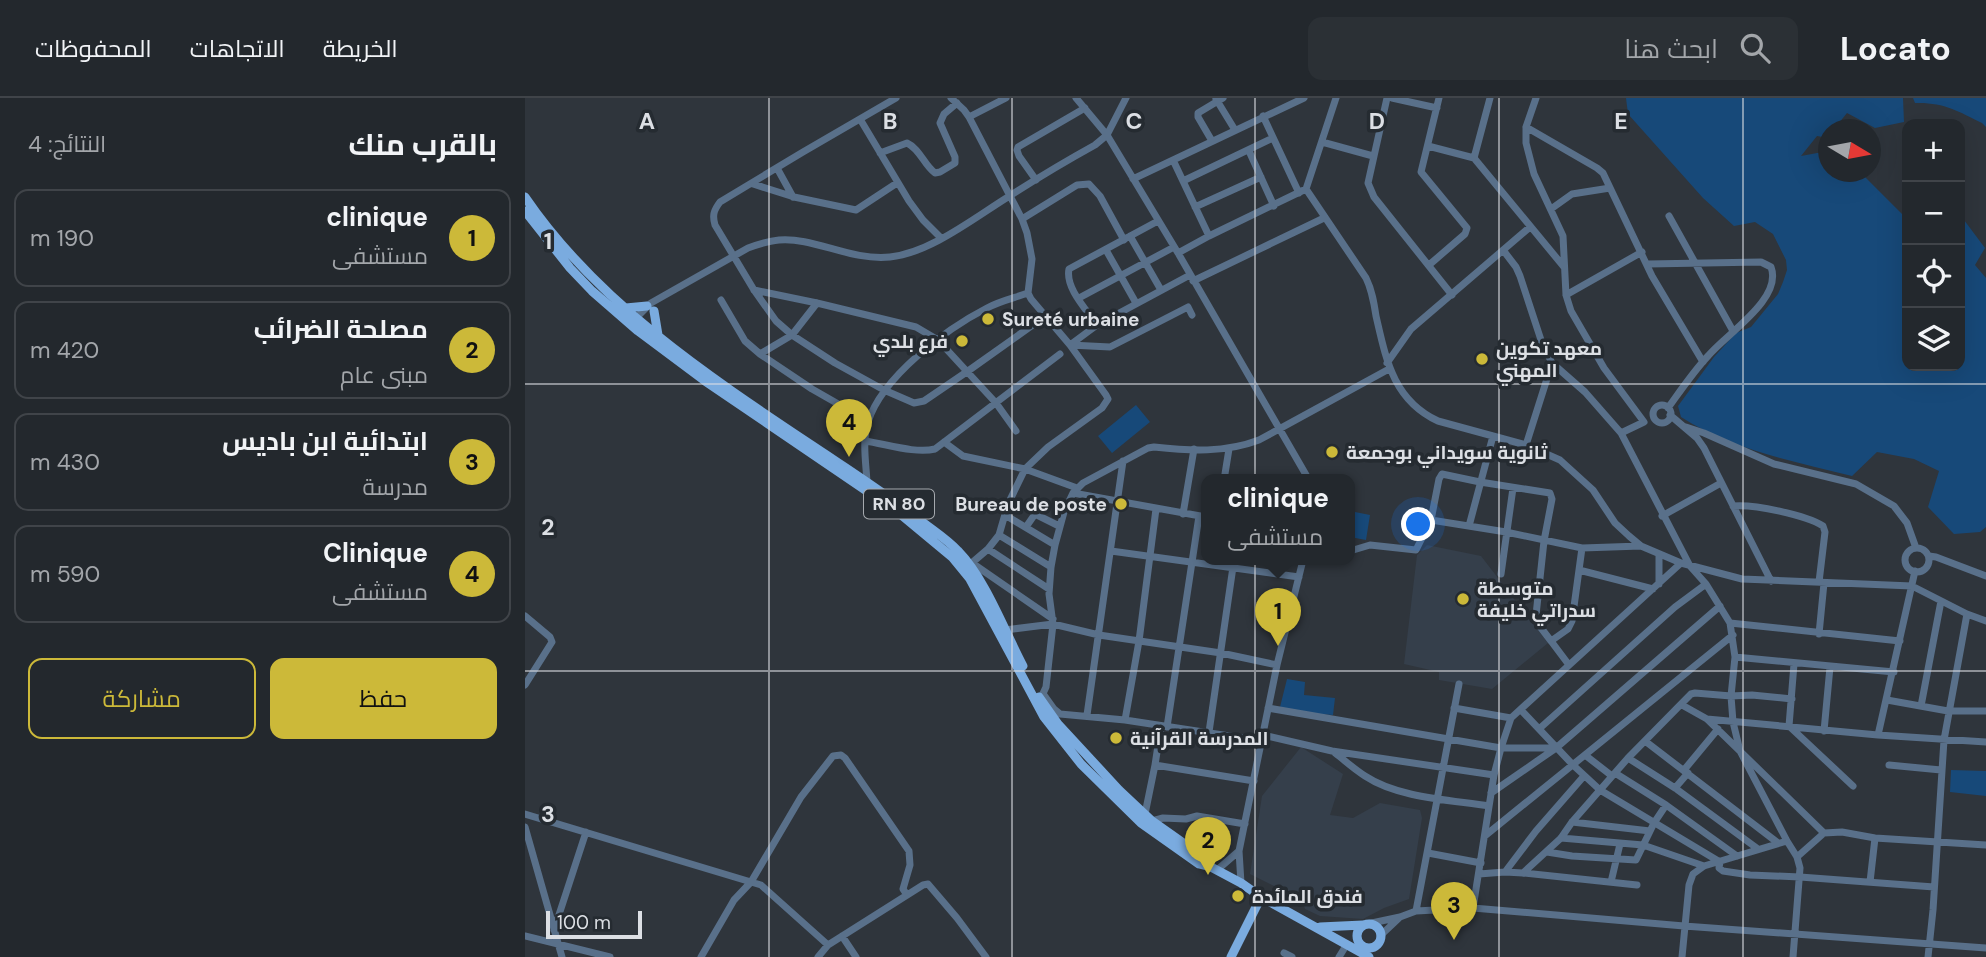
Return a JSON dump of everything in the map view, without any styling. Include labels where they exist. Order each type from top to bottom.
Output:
[{"type":"main road","name":"RN 80","points":[[525,197],[581,267],[626,308],[633,320]]},
{"type":"main road","name":"RN 80","points":[[525,211],[592,291],[633,320],[705,381],[899,513],[952,557],[968,566],[1035,702],[1062,741],[1098,775],[1148,817],[1203,857],[1214,869]]},
{"type":"main road","points":[[626,308],[651,308],[658,335]]},
{"type":"main road","name":"RN 80","points":[[641,327],[658,335],[951,544],[968,566],[1058,724],[1098,775],[1150,831],[1199,864],[1241,883],[1261,897],[1364,951]]},
{"type":"main road","points":[[1231,957],[1261,897]]},
{"type":"main road","points":[[1365,925],[1357,935],[1364,951],[1380,938]]},
{"type":"main road","points":[[1317,927],[1375,926],[1380,938],[1379,957]]},
{"type":"street","points":[[896,98],[720,202],[714,210],[715,225],[754,290],[776,321],[792,335],[884,390],[905,401],[918,403],[1044,317]]},
{"type":"street","points":[[969,117],[1006,98]]},
{"type":"street","points":[[1076,98],[1107,135],[1306,474]]},
{"type":"street","points":[[641,327],[658,300],[732,257],[764,242],[800,242],[876,258],[914,252],[1095,145],[1107,135],[1126,98]]},
{"type":"street","points":[[1133,179],[1304,98]]},
{"type":"street","points":[[1079,298],[1146,263],[1302,191],[1336,98]]},
{"type":"street","points":[[1437,108],[1389,98],[1368,183],[1371,193],[1452,295]]},
{"type":"street","points":[[1429,265],[1467,231],[1421,172],[1439,98]]},
{"type":"street","points":[[1474,158],[1490,98]]},
{"type":"street","points":[[1536,98],[1526,127],[1525,143],[1530,162],[1563,236],[1566,295],[1571,311],[1604,368],[1644,422]]},
{"type":"street","points":[[1212,141],[1198,115],[1219,99],[1235,130]]},
{"type":"street","points":[[880,153],[908,143],[914,146],[935,173],[955,163],[955,157],[940,123],[944,114],[954,101],[969,117],[1027,233],[1032,259],[1028,293],[1044,317],[1070,345],[1108,400],[1102,408],[1048,447],[1025,469],[1013,490],[999,534],[988,549],[968,566],[1053,622],[1099,635],[1221,653],[1277,665]]},
{"type":"street","points":[[1036,180],[1017,153],[1018,147],[1085,108]]},
{"type":"street","points":[[1263,116],[1302,191],[1363,272],[1369,284],[1388,366],[1408,398],[1426,416],[1526,445],[1560,460],[1593,490],[1615,523],[1641,546],[1686,565],[1734,578],[1912,586],[1986,621]]},
{"type":"street","points":[[860,119],[916,211],[941,237]]},
{"type":"street","points":[[1526,127],[1603,173],[1652,276],[1703,362]]},
{"type":"street","points":[[1183,181],[1273,138]]},
{"type":"street","points":[[1322,142],[1373,156]]},
{"type":"street","points":[[1428,146],[1474,158],[1564,267]]},
{"type":"street","points":[[1248,151],[1274,205]]},
{"type":"street","points":[[1173,160],[1209,236]]},
{"type":"street","points":[[777,168],[794,197]]},
{"type":"street","points":[[1195,207],[1261,177]]},
{"type":"street","points":[[753,184],[794,197],[856,209],[897,183]]},
{"type":"street","points":[[1022,219],[1077,185],[1089,184],[1100,195],[1161,290]]},
{"type":"street","points":[[1551,209],[1577,192],[1610,188]]},
{"type":"street","points":[[1669,216],[1733,331]]},
{"type":"street","points":[[1070,345],[1097,325],[1161,290],[1324,218]]},
{"type":"street","points":[[1097,325],[1068,278],[1069,269],[1159,222]]},
{"type":"street","points":[[1494,775],[1263,738],[1056,712],[1042,697],[1048,674],[1053,622],[1049,589],[1059,526],[1075,490],[1137,453],[1154,447],[1229,449],[1259,440],[1280,429],[1388,366],[1411,329],[1530,227]]},
{"type":"street","points":[[1106,250],[1136,303]]},
{"type":"street","points":[[1503,250],[1520,276],[1533,320],[1552,363],[1585,392],[1621,433],[1686,565],[1706,584],[1731,623],[1735,657],[1731,696],[1733,722],[1740,751],[1783,842]]},
{"type":"street","points":[[1566,295],[1641,251]]},
{"type":"street","points":[[1648,264],[1761,262],[1771,267],[1773,278],[1768,292],[1748,319],[1703,362],[1669,411],[1668,420],[1664,423],[1654,418]]},
{"type":"street","points":[[754,290],[916,327],[938,340],[968,371],[1016,431]]},
{"type":"street","points":[[867,482],[868,421],[884,390],[938,340],[989,307],[1028,293]]},
{"type":"street","points":[[720,300],[745,341],[760,354],[812,389],[868,421]]},
{"type":"street","points":[[760,354],[792,335],[817,303]]},
{"type":"street","points":[[1070,345],[1110,347],[1188,307],[1192,315]]},
{"type":"street","points":[[633,320],[651,308]]},
{"type":"street","points":[[866,441],[928,451],[936,449],[1060,354]]},
{"type":"street","points":[[1526,445],[1552,363]]},
{"type":"street","points":[[1654,418],[1655,409],[1661,406],[1697,438],[1771,581]]},
{"type":"street","points":[[1621,433],[1654,418]]},
{"type":"street","points":[[1686,428],[1704,433],[1774,464],[1856,484],[1894,506],[1907,523],[1916,548]]},
{"type":"street","points":[[1469,526],[1493,436]]},
{"type":"street","points":[[944,442],[963,456],[1025,469],[1075,490],[1118,502],[1201,517]]},
{"type":"street","points":[[1183,514],[1194,449]]},
{"type":"street","points":[[1225,474],[1229,449]]},
{"type":"street","points":[[1087,715],[1123,461]]},
{"type":"street","points":[[1355,550],[1370,545],[1416,550],[1431,520],[1439,479],[1443,474],[1546,492],[1552,496],[1544,541],[1538,624],[1569,666]]},
{"type":"street","points":[[1663,516],[1721,483]]},
{"type":"street","points":[[1501,574],[1513,488]]},
{"type":"street","points":[[1733,506],[1770,509],[1821,523],[1825,532],[1819,634]]},
{"type":"street","points":[[1125,720],[1139,641],[1156,509]]},
{"type":"street","points":[[1026,527],[1035,514],[1059,526]]},
{"type":"street","points":[[1005,515],[1055,545]]},
{"type":"street","points":[[1431,520],[1581,548],[1641,546]]},
{"type":"street","points":[[1201,525],[1192,561],[1180,648],[1148,817],[1186,819],[1197,816],[1245,824]]},
{"type":"street","points":[[999,534],[1051,567]]},
{"type":"street","points":[[1551,641],[1571,626],[1581,548]]},
{"type":"street","points":[[1929,556],[1926,568],[1919,572],[1908,568],[1906,557],[1909,551],[1916,548],[1924,550],[1929,556],[1986,576]]},
{"type":"street","points":[[988,549],[1049,589]]},
{"type":"street","points":[[1111,551],[1201,562]]},
{"type":"street","points":[[1656,587],[1659,554]]},
{"type":"street","points":[[1209,732],[1233,565]]},
{"type":"street","points":[[1238,565],[1299,577]]},
{"type":"street","points":[[1241,883],[1239,851],[1277,665],[1301,565]]},
{"type":"street","points":[[1473,908],[1494,775],[1511,718],[1656,587],[1686,565]]},
{"type":"street","points":[[1579,570],[1656,587]]},
{"type":"street","points":[[1878,735],[1915,571]]},
{"type":"street","points":[[1539,729],[1675,607],[1706,584]]},
{"type":"street","points":[[1920,706],[1941,601]]},
{"type":"street","points":[[1492,793],[1556,748],[1720,606]]},
{"type":"street","points":[[1928,957],[1944,740],[1967,614]]},
{"type":"street","points":[[525,616],[550,637],[552,644],[525,685]]},
{"type":"street","points":[[1005,630],[1053,622]]},
{"type":"street","points":[[1731,623],[1900,641]]},
{"type":"street","points":[[1486,835],[1733,635]]},
{"type":"street","points":[[1735,657],[1894,672]]},
{"type":"street","points":[[1789,726],[1794,664]]},
{"type":"street","points":[[1825,731],[1830,667]]},
{"type":"street","points":[[1416,911],[1459,684]]},
{"type":"street","points":[[1523,873],[1561,838],[1628,758],[1691,694],[1791,699]]},
{"type":"street","points":[[1887,700],[1948,711],[1986,711]]},
{"type":"street","points":[[1682,705],[1707,719],[1824,833]]},
{"type":"street","points":[[1268,708],[1500,748],[1556,748]]},
{"type":"street","points":[[1454,708],[1511,718]]},
{"type":"street","points":[[1521,709],[1556,748],[1600,790],[1720,862]]},
{"type":"street","points":[[1707,719],[1825,731],[1986,742]]},
{"type":"street","points":[[1789,726],[1853,786]]},
{"type":"street","points":[[1675,788],[1718,729]]},
{"type":"street","points":[[1645,741],[1783,842],[1797,857],[1800,877],[1793,957]]},
{"type":"street","points":[[1332,751],[1372,780],[1400,791],[1489,806]]},
{"type":"street","points":[[701,957],[734,900],[751,882],[801,797],[830,758],[838,755],[845,758],[909,851],[910,865],[903,889],[907,895]]},
{"type":"street","points":[[1585,755],[1613,775],[1666,805],[1737,856]]},
{"type":"street","points":[[1628,758],[1675,788],[1758,849]]},
{"type":"street","points":[[1156,765],[1254,781]]},
{"type":"street","points":[[1889,765],[1941,770]]},
{"type":"street","points":[[1505,872],[1536,831],[1584,776]]},
{"type":"street","points":[[1547,852],[1636,860],[1666,805]]},
{"type":"street","points":[[525,814],[761,885],[828,945]]},
{"type":"street","points":[[1572,822],[1650,831]]},
{"type":"street","points":[[525,827],[562,957]]},
{"type":"street","points":[[554,930],[586,832]]},
{"type":"street","points":[[1797,857],[1824,833],[1842,832],[1875,838],[1986,845]]},
{"type":"street","points":[[1561,838],[1643,845],[1704,866]]},
{"type":"street","points":[[1870,882],[1875,838]]},
{"type":"street","points":[[1682,957],[1693,874],[1704,866],[1783,842]]},
{"type":"street","points":[[1611,882],[1620,844]]},
{"type":"street","points":[[1214,869],[1239,851]]},
{"type":"street","points":[[1428,853],[1481,863]]},
{"type":"street","points":[[1720,862],[1721,870],[1734,874],[1934,887]]},
{"type":"street","points":[[1479,874],[1523,873],[1637,885]]},
{"type":"street","points":[[818,957],[828,945],[923,885],[930,884],[986,957]]},
{"type":"street","points":[[1365,925],[1416,911],[1473,908],[1986,948]]},
{"type":"street","points":[[1380,938],[1400,917]]},
{"type":"street","points":[[525,936],[610,957]]},
{"type":"street","points":[[842,936],[856,957]]},
{"type":"street","points":[[1339,957],[1347,944]]},
{"type":"street","points":[[1284,953],[1292,957]]},
{"type":"shaded area","points":[[1626,98],[1903,98],[1902,122],[1881,127],[1881,119],[1858,119],[1847,113],[1842,119],[1818,119],[1818,136],[1801,156],[1818,153],[1818,182],[1870,182],[1902,214],[1902,371],[1965,371],[1965,221],[1985,248],[1975,265],[1986,278],[1986,527],[1980,532],[1954,534],[1928,507],[1939,471],[1914,459],[1877,452],[1852,476],[1742,446],[1681,417],[1678,406],[1714,357],[1736,333],[1751,327],[1778,294],[1787,270],[1786,260],[1773,234],[1755,222],[1734,226],[1703,198],[1628,114]]},
{"type":"shaded area","points":[[1913,98],[1986,98],[1986,127],[1958,111],[1934,104],[1915,103]]},
{"type":"shaded area","points":[[1136,405],[1150,422],[1112,453],[1098,436]]},
{"type":"shaded area","points":[[1355,512],[1370,515],[1366,540],[1355,538]]},
{"type":"shaded area","name":"متوسطة سدراتي خليفة","points":[[1427,545],[1481,556],[1548,643],[1492,689],[1439,680],[1439,672],[1404,664],[1417,555]]},
{"type":"shaded area","points":[[1287,679],[1305,682],[1304,695],[1335,698],[1333,715],[1279,711]]},
{"type":"shaded area","points":[[1301,747],[1343,774],[1330,815],[1353,818],[1380,803],[1420,810],[1422,818],[1409,899],[1363,919],[1320,916],[1305,909],[1302,900],[1250,874],[1262,796]]},
{"type":"shaded area","points":[[1951,770],[1986,771],[1986,796],[1950,792]]},
{"type":"place","name":"Sureté urbaine","points":[[988,319]]},
{"type":"place","name":"فرع بلدي","points":[[962,341]]},
{"type":"place","name":"معهد تكوين المهني","points":[[1482,359]]},
{"type":"place","name":"ثانوية سويداني بوجمعة","points":[[1332,452]]},
{"type":"place","name":"Clinique","points":[[849,457]]},
{"type":"place","name":"Bureau de poste","points":[[1121,504]]},
{"type":"place","name":"متوسطة سدراتي خليفة","points":[[1463,599]]},
{"type":"place","name":"clinique","points":[[1278,646]]},
{"type":"place","name":"المدرسة القرآنية","points":[[1116,738]]},
{"type":"place","name":"مصلحة الضرائب","points":[[1208,875]]},
{"type":"place","name":"فندق المائدة","points":[[1238,896]]},
{"type":"place","name":"ابتدائية ابن باديس","points":[[1454,940]]}]
